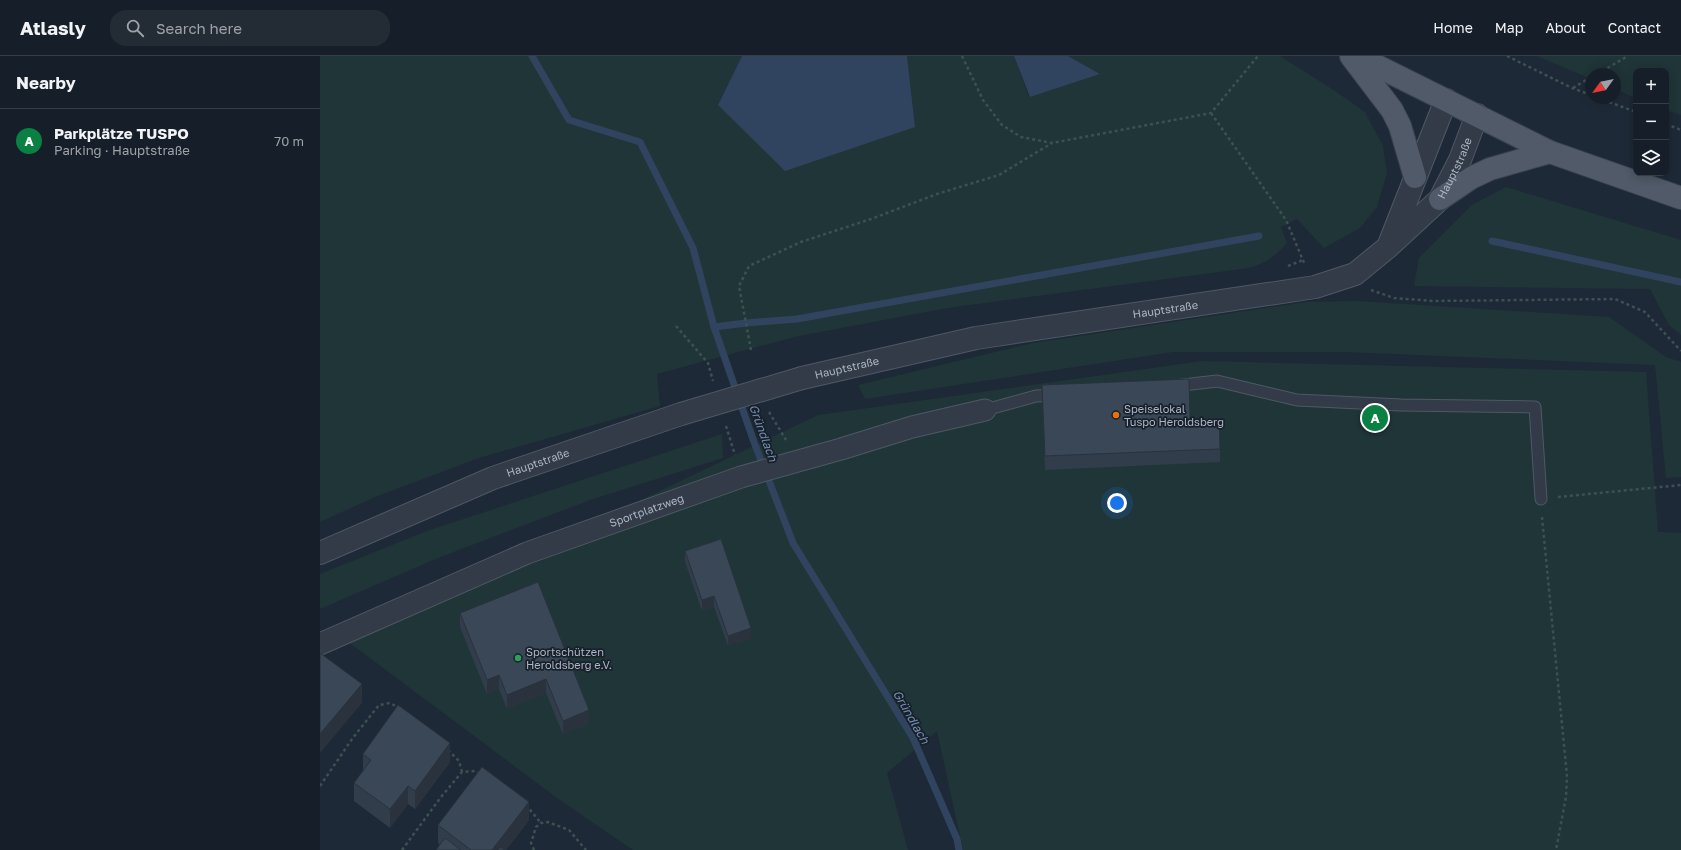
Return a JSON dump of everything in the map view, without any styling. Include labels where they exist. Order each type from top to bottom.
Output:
[{"type":"main road","points":[[1351,56],[1392,110],[1415,177]]},
{"type":"main road","points":[[1357,56],[1550,152],[1681,198]]},
{"type":"main road","points":[[1440,199],[1471,178],[1490,169],[1550,152]]},
{"type":"street","name":"Hauptstraße","points":[[1388,247],[1446,100]]},
{"type":"street","name":"Hauptstraße","points":[[320,553],[494,478],[681,414],[802,378],[976,338],[1315,287],[1355,274],[1388,247],[1440,199],[1460,160],[1477,115]]},
{"type":"street","name":"Sportplatzweg","points":[[320,644],[527,553],[741,477],[842,450],[912,427],[985,410]]},
{"type":"lane","points":[[1162,387],[1217,382],[1297,400],[1401,405],[1535,407],[1541,499]]},
{"type":"lane","points":[[985,410],[1036,396],[1068,394]]},
{"type":"path","points":[[962,56],[983,100],[1002,125],[1021,137],[1052,143]]},
{"type":"path","points":[[750,350],[739,286],[749,266],[801,242],[871,220],[937,194],[999,175],[1052,143],[1211,113],[1258,56]]},
{"type":"path","points":[[1507,56],[1572,88],[1585,93]]},
{"type":"path","points":[[1607,68],[1628,56]]},
{"type":"path","points":[[1572,88],[1585,80]]},
{"type":"path","points":[[1614,104],[1633,111]]},
{"type":"path","points":[[1211,113],[1286,220],[1315,287]]},
{"type":"path","points":[[1669,125],[1681,130]]},
{"type":"path","points":[[1355,274],[1372,291],[1394,298],[1433,302],[1615,298],[1645,312],[1681,351]]},
{"type":"path","points":[[1556,850],[1566,797],[1567,776],[1543,537],[1541,499],[1681,485]]},
{"type":"path","points":[[320,786],[352,739],[379,705],[390,703],[405,712]]},
{"type":"path","points":[[447,749],[459,761],[462,772]]},
{"type":"path","points":[[402,850],[462,772],[475,771],[481,774]]},
{"type":"path","points":[[523,804],[529,808],[541,823]]},
{"type":"path","points":[[534,850],[531,843],[536,827],[541,823],[548,822],[568,830],[586,850]]},
{"type":"green space","points":[[320,56],[742,56],[718,105],[915,127],[907,56],[1014,56],[1029,97],[1100,74],[1068,56],[1280,56],[1365,112],[1383,146],[1387,173],[1377,207],[1360,228],[1324,248],[1297,219],[1281,227],[1287,243],[1270,259],[1249,268],[947,308],[794,337],[657,374],[660,406],[479,458],[375,497],[320,522]]},
{"type":"green space","points":[[1537,56],[1681,56],[1681,115],[1669,111],[1669,68],[1633,68],[1633,97],[1621,92],[1621,68],[1585,68],[1585,76]]},
{"type":"green space","points":[[1506,187],[1681,240],[1681,335],[1669,325],[1650,289],[1414,286],[1419,258],[1472,205]]},
{"type":"green space","points":[[1357,301],[1609,317],[1666,357],[1681,362],[1681,477],[1666,478],[1655,365],[1345,352],[1173,352],[865,399],[858,385],[1033,343],[1306,302]]},
{"type":"green space","points":[[1202,361],[1646,372],[1658,532],[1681,533],[1681,850],[963,850],[937,731],[887,773],[908,850],[633,850],[557,798],[347,641],[818,415]]},
{"type":"green space","points":[[722,434],[723,458],[590,500],[438,558],[320,609],[320,574],[427,531]]},
{"type":"water","points":[[742,56],[907,56],[915,127],[785,171],[718,105]]},
{"type":"water","points":[[1014,56],[1068,56],[1100,74],[1030,97]]},
{"type":"building","name":"Speiselokal Tuspo Heroldsberg","points":[[1189,379],[1190,419],[1219,418],[1220,449],[1045,456],[1042,385]]},
{"type":"building","points":[[721,539],[751,628],[728,636],[714,596],[702,600],[685,551]]},
{"type":"building","name":"Sportschützen Heroldsberg e.V.","points":[[538,582],[589,710],[563,721],[546,679],[507,695],[499,675],[487,680],[460,613]]},
{"type":"building","points":[[320,653],[362,684],[320,734]]},
{"type":"building","points":[[398,705],[450,743],[415,791],[408,786],[390,809],[354,783],[371,760],[363,754]]},
{"type":"building","points":[[482,767],[529,802],[492,850],[471,850],[438,825]]},
{"type":"building","points":[[445,838],[461,850],[436,850]]},
{"type":"building","points":[[500,847],[505,850],[498,850]]},
{"type":"waterway","name":"Gründlach","points":[[532,56],[569,120],[640,142],[693,248],[714,327],[754,442],[793,543],[913,738],[957,839],[959,850]]},
{"type":"waterway","points":[[714,327],[797,319],[1259,236]]},
{"type":"waterway","points":[[1492,241],[1681,282]]},
{"type":"place","name":"Speiselokal Tuspo Heroldsberg","points":[[1116,415]]},
{"type":"place","name":"Parkplätze TUSPO","points":[[1375,418]]},
{"type":"place","name":"Sportschützen Heroldsberg e.V.","points":[[518,658]]}]
